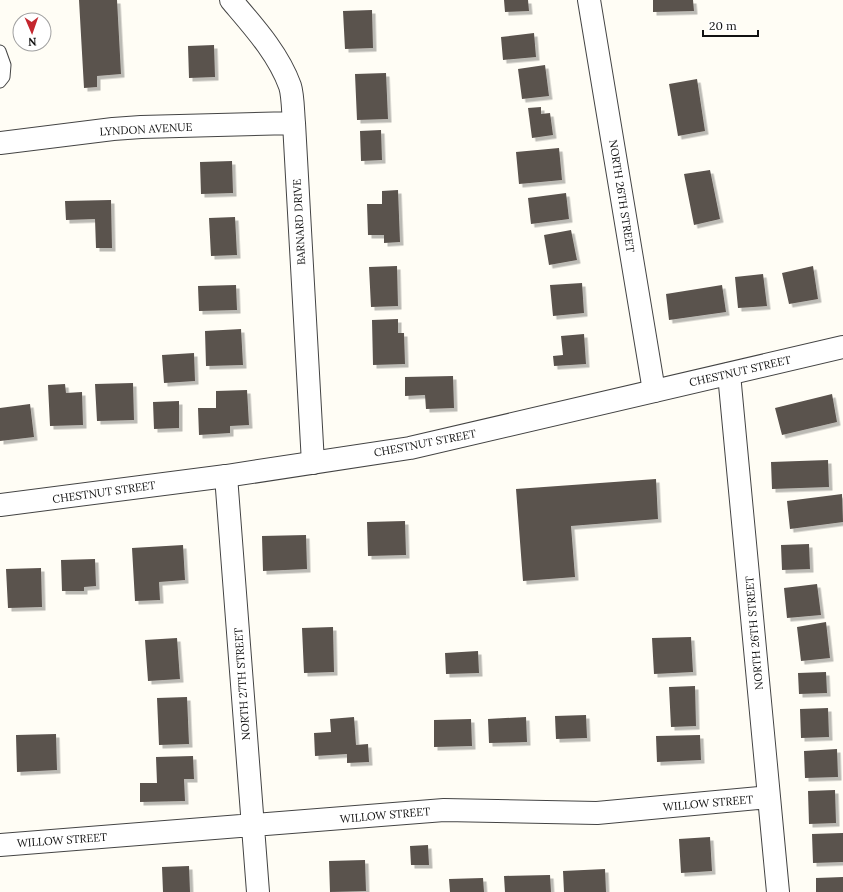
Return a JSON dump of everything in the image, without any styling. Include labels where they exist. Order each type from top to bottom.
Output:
[{"type":"street","name":"BARNARD DRIVE","points":[[231,0],[260,35],[278,60],[290,88],[294,123],[313,463]]},
{"type":"street","name":"NORTH 26TH STREET","points":[[589,0],[654,391]]},
{"type":"street","name":"LYNDON AVENUE","points":[[0,143],[141,127],[294,123]]},
{"type":"street","name":"CHESTNUT STREET","points":[[0,505],[226,476],[410,448],[843,347]]},
{"type":"street","name":"NORTH 26TH STREET","points":[[729,374],[778,892]]},
{"type":"street","name":"NORTH 27TH STREET","points":[[226,476],[258,892]]},
{"type":"street","name":"WILLOW STREET","points":[[0,845],[444,810],[597,813],[769,797]]},
{"type":"lane","points":[[0,51],[5,65],[4,77],[0,82]]},
{"type":"building","points":[[79,0],[117,0],[121,74],[97,76],[97,87],[84,88]]},
{"type":"building","points":[[504,0],[528,0],[529,11],[505,12]]},
{"type":"building","points":[[653,0],[693,0],[694,11],[653,12]]},
{"type":"building","points":[[372,10],[373,48],[345,49],[343,11]]},
{"type":"building","points":[[534,33],[536,57],[503,60],[501,37]]},
{"type":"building","points":[[214,45],[215,77],[189,78],[188,46]]},
{"type":"building","points":[[545,65],[549,96],[522,99],[518,69]]},
{"type":"building","points":[[386,73],[388,119],[357,120],[355,74]]},
{"type":"building","points":[[697,79],[705,131],[678,136],[669,84]]},
{"type":"building","points":[[541,107],[541,114],[550,113],[553,135],[532,138],[528,108]]},
{"type":"building","points":[[381,130],[382,160],[361,161],[360,131]]},
{"type":"building","points":[[559,148],[562,180],[519,184],[516,152]]},
{"type":"building","points":[[232,161],[233,193],[201,194],[200,162]]},
{"type":"building","points":[[710,170],[720,219],[694,225],[684,174]]},
{"type":"building","points":[[398,190],[400,242],[384,243],[384,235],[368,235],[367,204],[382,204],[382,191]]},
{"type":"building","points":[[566,193],[569,219],[531,224],[528,198]]},
{"type":"building","points":[[111,200],[112,248],[96,248],[95,219],[66,220],[65,201]]},
{"type":"building","points":[[235,217],[237,255],[211,256],[209,218]]},
{"type":"building","points":[[571,230],[577,260],[549,265],[544,235]]},
{"type":"building","points":[[397,266],[398,306],[371,307],[369,267]]},
{"type":"building","points":[[813,266],[818,299],[789,304],[782,273]]},
{"type":"building","points":[[763,274],[767,306],[738,308],[735,277]]},
{"type":"building","points":[[582,283],[584,313],[553,316],[550,285]]},
{"type":"building","points":[[236,285],[237,310],[199,311],[198,286]]},
{"type":"building","points":[[722,285],[726,312],[669,320],[666,294]]},
{"type":"building","points":[[398,319],[398,333],[404,333],[405,364],[373,365],[372,320]]},
{"type":"building","points":[[241,329],[243,365],[206,366],[205,331]]},
{"type":"building","points":[[584,334],[586,364],[554,366],[553,356],[563,355],[561,336]]},
{"type":"building","points":[[194,353],[195,381],[164,383],[162,355]]},
{"type":"building","points":[[453,376],[454,408],[426,409],[425,395],[405,396],[405,377]]},
{"type":"building","points":[[133,383],[134,420],[97,421],[95,384]]},
{"type":"building","points":[[65,384],[66,393],[82,392],[83,425],[50,426],[48,385]]},
{"type":"building","points":[[247,390],[249,425],[230,426],[230,433],[199,435],[198,408],[216,408],[216,391]]},
{"type":"building","points":[[832,394],[837,422],[782,435],[775,408]]},
{"type":"building","points":[[179,401],[179,428],[154,429],[153,402]]},
{"type":"building","points":[[30,404],[34,437],[0,441],[0,408]]},
{"type":"building","points":[[828,460],[829,487],[772,489],[771,462]]},
{"type":"building","points":[[656,479],[658,519],[571,526],[575,577],[523,581],[516,489]]},
{"type":"building","points":[[842,494],[843,522],[790,529],[787,501]]},
{"type":"building","points":[[405,521],[406,555],[368,556],[367,522]]},
{"type":"building","points":[[306,535],[307,569],[263,571],[262,536]]},
{"type":"building","points":[[809,544],[810,569],[782,570],[781,545]]},
{"type":"building","points":[[183,545],[185,580],[159,582],[160,600],[135,601],[132,548]]},
{"type":"building","points":[[95,559],[96,586],[84,587],[84,591],[62,591],[61,560]]},
{"type":"building","points":[[41,568],[42,607],[8,608],[6,569]]},
{"type":"building","points":[[817,584],[821,615],[787,618],[784,588]]},
{"type":"building","points":[[826,622],[830,658],[801,661],[797,627]]},
{"type":"building","points":[[333,627],[334,672],[304,673],[302,628]]},
{"type":"building","points":[[691,637],[693,672],[654,674],[652,638]]},
{"type":"building","points":[[177,638],[180,679],[148,681],[145,640]]},
{"type":"building","points":[[478,651],[479,673],[446,674],[445,653]]},
{"type":"building","points":[[826,672],[827,693],[799,694],[798,673]]},
{"type":"building","points":[[695,686],[696,726],[671,727],[669,687]]},
{"type":"building","points":[[187,697],[189,744],[159,745],[157,698]]},
{"type":"building","points":[[828,708],[829,737],[801,738],[800,709]]},
{"type":"building","points":[[586,715],[587,738],[556,739],[555,716]]},
{"type":"building","points":[[354,717],[356,745],[368,744],[369,762],[347,763],[347,754],[315,756],[314,733],[331,732],[330,719]]},
{"type":"building","points":[[526,717],[527,742],[489,743],[488,719]]},
{"type":"building","points":[[471,719],[472,746],[434,747],[434,720]]},
{"type":"building","points":[[56,734],[57,770],[17,772],[16,735]]},
{"type":"building","points":[[700,735],[701,760],[657,762],[656,736]]},
{"type":"building","points":[[837,749],[838,777],[805,778],[804,751]]},
{"type":"building","points":[[193,756],[194,779],[184,779],[185,801],[140,802],[140,783],[157,783],[156,757]]},
{"type":"building","points":[[835,790],[836,823],[809,824],[808,791]]},
{"type":"building","points":[[843,833],[843,862],[813,863],[812,834]]},
{"type":"building","points":[[710,837],[712,871],[681,873],[679,839]]},
{"type":"building","points":[[428,845],[429,865],[411,865],[410,846]]},
{"type":"building","points":[[365,860],[366,891],[330,892],[329,861]]},
{"type":"building","points":[[189,866],[190,892],[163,892],[162,867]]},
{"type":"building","points":[[605,869],[606,892],[564,892],[563,871]]},
{"type":"building","points":[[550,875],[551,892],[505,892],[504,876]]},
{"type":"building","points":[[843,877],[843,892],[816,892],[816,878]]},
{"type":"building","points":[[483,878],[484,892],[450,892],[449,879]]}]
